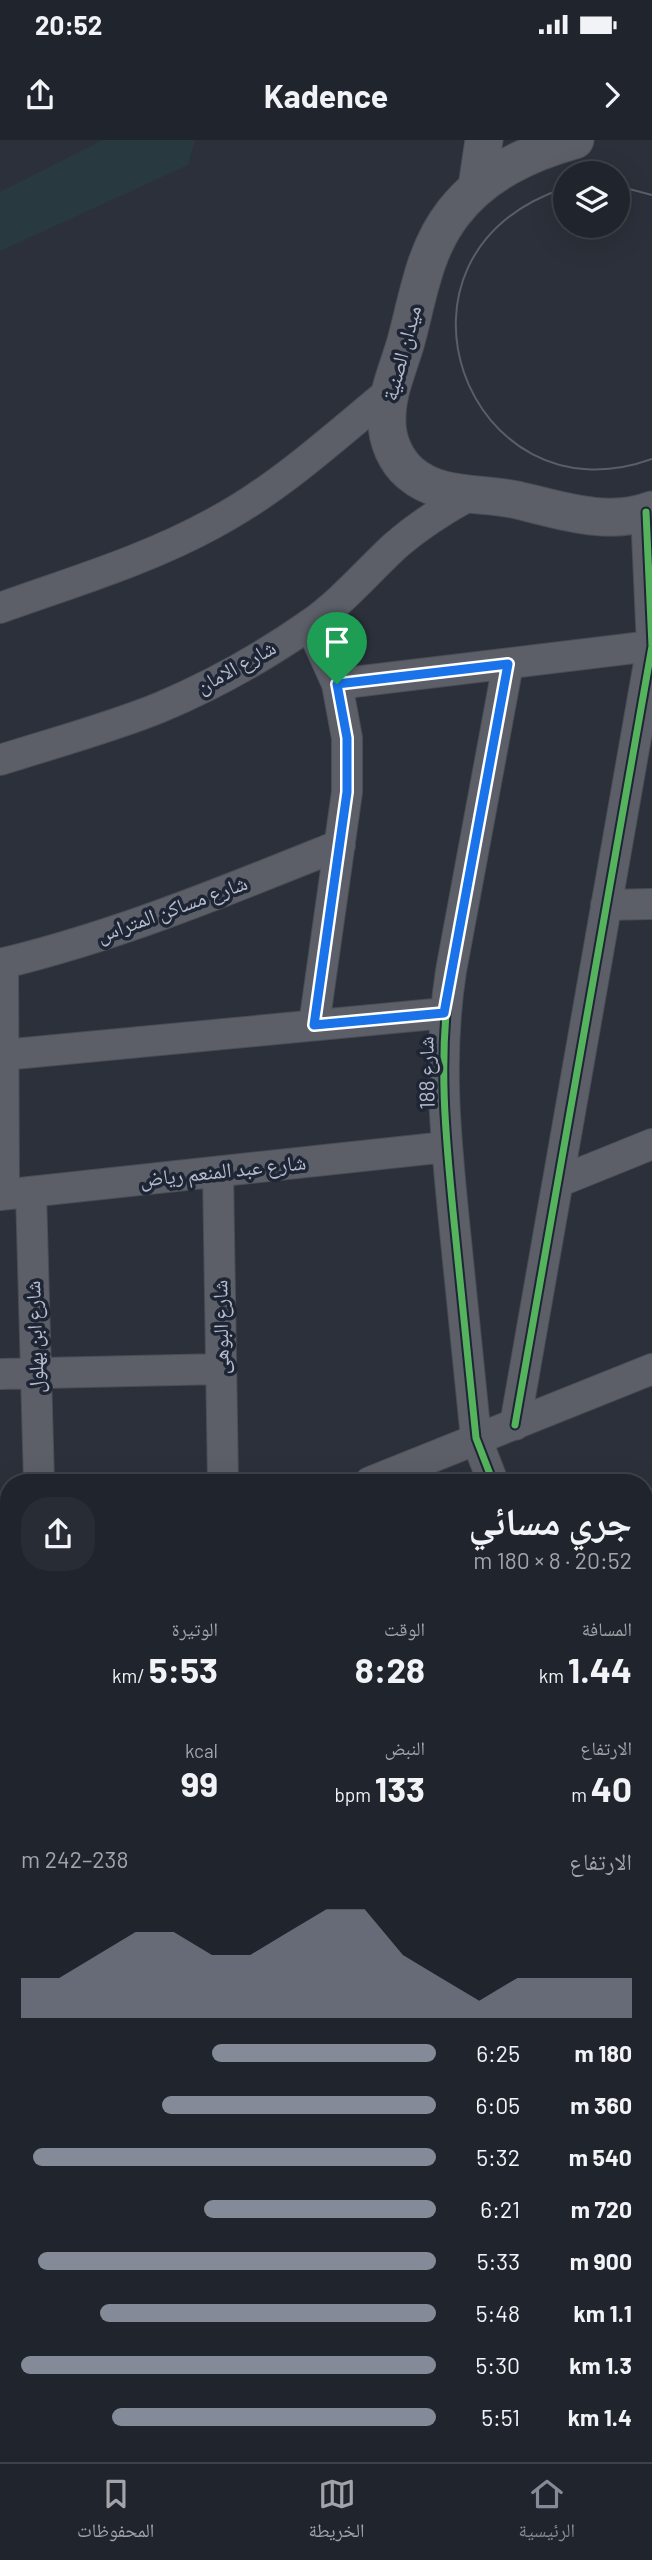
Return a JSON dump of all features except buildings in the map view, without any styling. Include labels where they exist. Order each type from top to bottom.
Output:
[{"type":"street","points":[[477,187],[484,140]]},
{"type":"street","name":"ميدان الصنية","points":[[575,140],[525,157],[500,170],[477,187],[454,212],[435,241],[422,272],[410,327],[389,392],[386,425],[389,441],[403,466],[423,483],[438,489],[496,496],[587,516],[617,517],[649,511]]},
{"type":"street","points":[[0,608],[149,554],[214,523],[275,485],[389,392]]},
{"type":"street","name":"شارع الامان","points":[[0,760],[160,708],[237,671],[310,624],[340,601],[419,527],[474,494]]},
{"type":"street","points":[[515,1424],[652,646],[649,511]]},
{"type":"street","points":[[310,624],[337,684],[347,738],[347,792],[314,1025]]},
{"type":"street","points":[[337,684],[652,646]]},
{"type":"street","name":"شارع 188","points":[[489,1474],[476,1438],[446,1147],[442,1054],[444,1013],[508,664]]},
{"type":"street","name":"شارع مساكن المتراس","points":[[2,963],[83,941],[169,913],[340,845]]},
{"type":"street","points":[[606,905],[652,904]]},
{"type":"street","name":"شارع ابن بهلول","points":[[2,963],[12,1194],[36,1374],[39,1474]]},
{"type":"street","points":[[4,1055],[444,1013]]},
{"type":"street","points":[[558,1182],[652,1144]]},
{"type":"street","name":"شارع عبد المنعم رياض","points":[[12,1194],[446,1147]]},
{"type":"street","name":"شارع البوهى","points":[[218,1172],[223,1474]]},
{"type":"street","points":[[389,1474],[652,1369]]},
{"type":"street","points":[[0,1374],[221,1370]]},
{"type":"shaded area","points":[[103,140],[195,140],[188,165],[0,251],[0,192]]},
{"type":"tram line","points":[[630,189],[652,195]]},
{"type":"tram line","points":[[553,194],[504,221],[468,267],[456,320],[464,373],[490,420],[532,454],[587,469],[652,459]]},
{"type":"cycle path","points":[[515,1425],[652,646],[646,512]]},
{"type":"cycle path","points":[[490,1474],[476,1438],[449,1165],[444,1101],[444,1037],[451,971],[508,664]]},
{"type":"route","points":[[508,664],[444,1013],[314,1025],[347,792],[347,738],[337,684],[508,664]]}]
